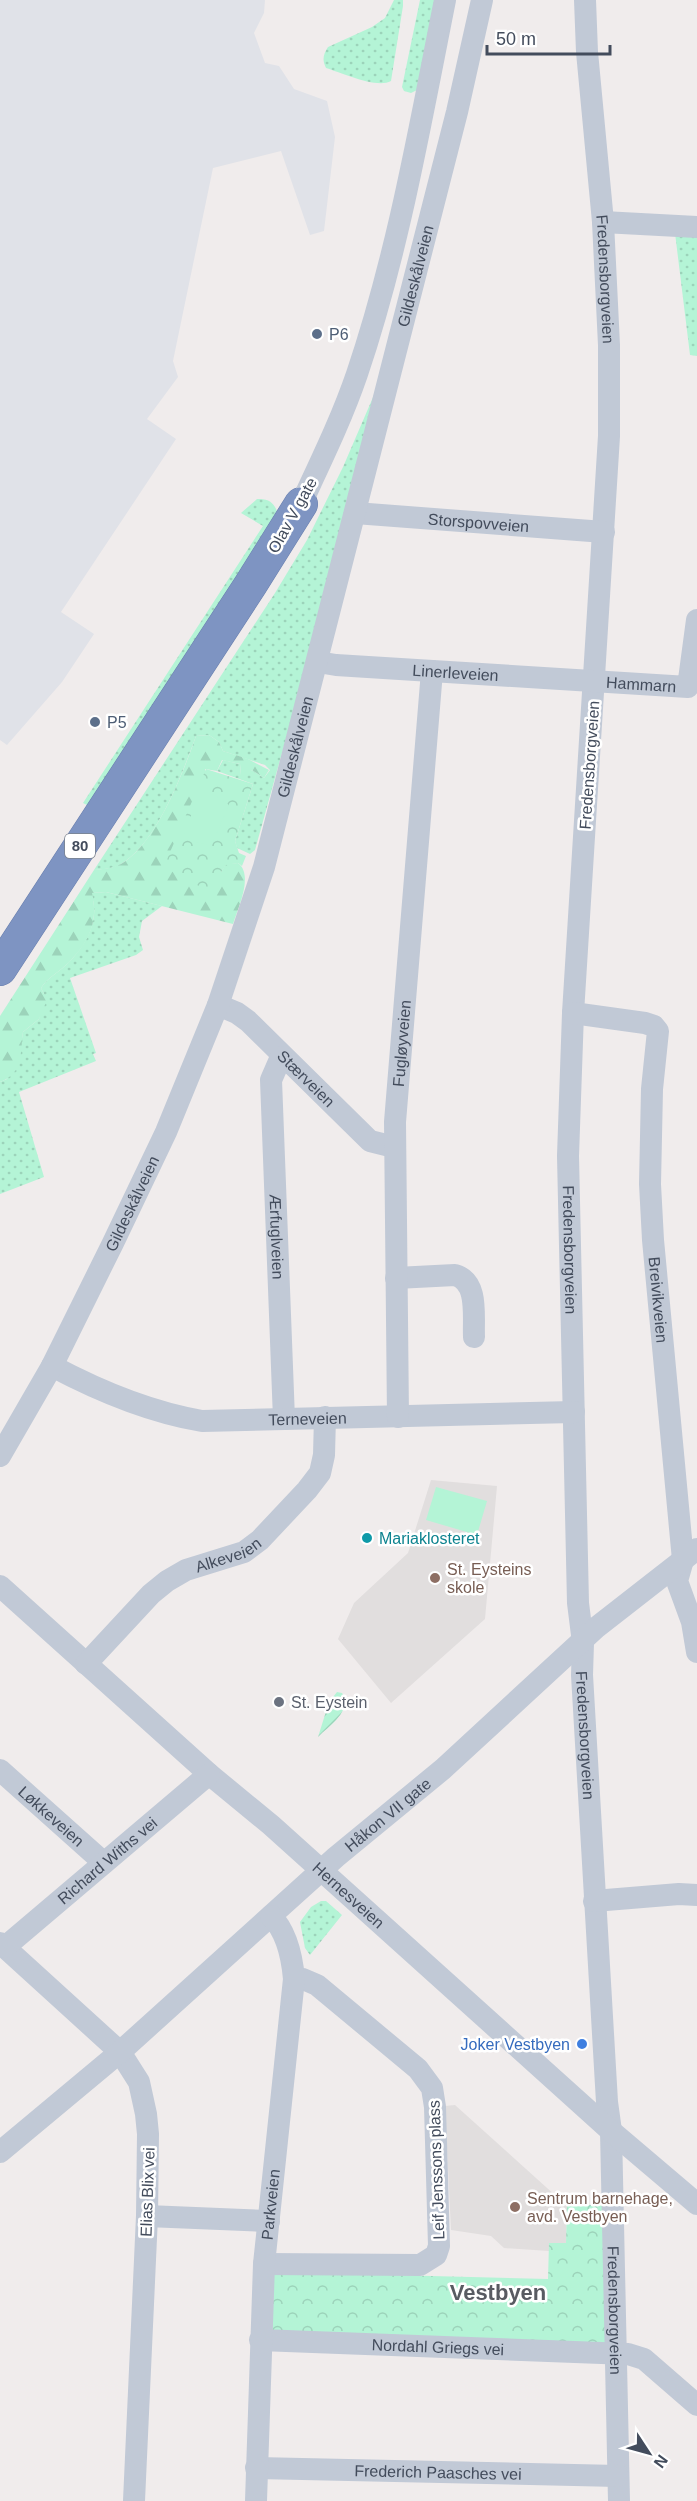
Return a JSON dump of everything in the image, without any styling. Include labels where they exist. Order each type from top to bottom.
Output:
[{"type":"highway","name":"Olav V gate","points":[[0,969],[251,585],[301,504]]},
{"type":"street","name":"Olav V gate","points":[[301,504],[340,420],[371,331],[389,267],[445,0]]},
{"type":"street","name":"Gildeskålveien","points":[[0,1456],[52,1366],[166,1132],[218,1005],[264,867],[457,112],[482,0]]},
{"type":"street","name":"Fredensborgveien","points":[[585,0],[587,52],[603,222],[609,345],[609,425],[573,1014],[568,1156],[578,1603],[583,1643],[582,1675],[594,1900],[611,2131],[619,2501]]},
{"type":"street","points":[[603,222],[697,227]]},
{"type":"street","name":"Storspovveien","points":[[355,513],[604,532]]},
{"type":"street","name":"Hammarn","points":[[595,681],[692,687],[697,620]]},
{"type":"street","name":"Linerleveien","points":[[318,662],[595,681]]},
{"type":"street","name":"Fugløyveien","points":[[398,1417],[395,1122],[432,671]]},
{"type":"street","name":"Stærveien","points":[[218,1005],[237,1013],[248,1021],[281,1057],[370,1141],[394,1147]]},
{"type":"street","name":"Breivikveien","points":[[573,1014],[591,1014],[645,1023],[654,1026],[658,1031],[652,1089],[650,1184],[652,1229],[690,1554],[677,1581],[692,1622],[697,1652]]},
{"type":"street","name":"Ærfuglveien","points":[[281,1057],[272,1080],[284,1419]]},
{"type":"street","points":[[396,1278],[455,1275],[469,1282],[472,1290],[474,1336]]},
{"type":"street","name":"Terneveien","points":[[52,1366],[128,1400],[172,1416],[202,1420],[574,1412]]},
{"type":"street","name":"Alkeveien","points":[[86,1664],[151,1594],[167,1581],[186,1570],[244,1552],[260,1540],[308,1491],[320,1473],[325,1417]]},
{"type":"street","name":"Håkon VII gate","points":[[0,2152],[120,2052],[321,1871],[443,1768],[607,1619],[690,1554]]},
{"type":"street","name":"Hernesveien","points":[[0,1586],[209,1774],[271,1825],[611,2131],[697,2204]]},
{"type":"street","name":"Løkkeveien","points":[[0,1770],[103,1862]]},
{"type":"street","name":"Richard Withs vei","points":[[2,1945],[209,1774]]},
{"type":"street","points":[[594,1900],[680,1894],[697,1895]]},
{"type":"street","name":"Parkveien","points":[[256,2501],[264,2264],[294,1979],[293,1961],[280,1925],[271,1916]]},
{"type":"street","name":"Elias Blix vei","points":[[2,1945],[120,2052],[138,2082],[146,2114],[148,2134],[147,2216],[134,2501]]},
{"type":"street","name":"Leif Jenssons plass","points":[[264,2264],[420,2265],[436,2255],[439,2246],[435,2108],[432,2088],[418,2069],[317,1985],[303,1979],[294,1979]]},
{"type":"street","points":[[147,2216],[269,2222]]},
{"type":"street","name":"Nordahl Griegs vei","points":[[260,2340],[615,2352],[644,2359],[697,2405]]},
{"type":"street","name":"Frederich Paasches vei","points":[[256,2468],[618,2476]]},
{"type":"shaded area","points":[[0,0],[265,0],[264,13],[254,33],[265,63],[279,66],[294,89],[327,101],[335,137],[324,231],[310,235],[281,151],[213,168],[173,361],[178,377],[147,419],[176,439],[61,612],[94,634],[62,682],[7,745],[0,740]]},
{"type":"shaded area","name":"St. Eysteins skole","points":[[431,1480],[497,1486],[485,1619],[391,1703],[338,1639],[354,1603],[408,1553]]},
{"type":"shaded area","points":[[455,2105],[567,2206],[566,2243],[550,2243],[549,2251],[504,2248],[491,2236],[451,2230],[445,2106]]},
{"type":"green space","points":[[394,0],[403,0],[403,6],[391,81],[368,82],[326,68],[324,58],[328,47],[372,27],[385,18]]},
{"type":"green space","points":[[420,0],[435,0],[417,90],[411,93],[404,91],[402,87]]},
{"type":"green space","points":[[675,233],[697,234],[697,356],[690,355]]},
{"type":"green space","points":[[377,388],[302,681],[255,850],[250,854],[237,848],[235,841],[253,784],[217,771],[223,760],[240,764],[241,775],[252,770],[264,778],[270,770],[265,765],[223,751],[219,742],[209,735],[196,736],[167,806],[146,840],[134,854],[118,866],[94,870],[275,593],[307,540],[343,467]]},
{"type":"green space","points":[[257,499],[272,503],[279,518],[89,806],[83,803],[263,526],[241,513]]},
{"type":"green space","points":[[209,735],[219,742],[223,751],[248,759],[269,770],[264,778],[252,770],[244,776],[241,775],[240,764],[222,760],[217,771],[205,769],[221,872],[226,864],[238,863],[245,875],[241,901],[233,924],[106,892],[92,893],[93,923],[86,941],[74,957],[41,988],[47,1000],[39,1019],[23,1032],[21,1055],[17,1068],[8,1078],[0,1082],[0,1016],[94,870],[121,864],[146,841],[167,806],[196,736]]},
{"type":"green space","points":[[206,769],[253,784],[235,841],[239,853],[246,856],[242,866],[238,863],[226,865],[221,872],[217,888],[196,885],[164,866]]},
{"type":"green space","points":[[200,793],[212,793],[229,805],[212,844],[196,842],[184,833]]},
{"type":"green space","points":[[106,892],[162,906],[142,921],[139,937],[143,950],[136,955],[70,978],[96,1053],[93,1054],[96,1061],[19,1092],[44,1177],[0,1194],[0,1082],[7,1079],[21,1045],[23,1032],[39,1019],[44,994],[41,988],[80,950],[90,932],[94,913],[91,893]]},
{"type":"green space","points":[[436,1487],[487,1501],[477,1535],[426,1520]]},
{"type":"green space","points":[[337,1692],[342,1693],[345,1698],[343,1710],[318,1737],[329,1702]]},
{"type":"green space","points":[[321,1901],[326,1901],[342,1915],[310,1955],[305,1948],[300,1922],[311,1907]]},
{"type":"green space","points":[[607,2204],[607,2344],[272,2335],[274,2272],[548,2279],[549,2243],[566,2243],[567,2206]]},
{"type":"place","name":"P6","points":[[317,334]]},
{"type":"place","name":"P5","points":[[95,722]]},
{"type":"place","name":"Mariaklosteret","points":[[367,1538]]},
{"type":"place","name":"St. Eysteins skole","points":[[435,1578]]},
{"type":"place","name":"St. Eystein","points":[[279,1702]]},
{"type":"place","name":"Joker Vestbyen","points":[[582,2044]]},
{"type":"place","name":"Sentrum barnehage, avd. Vestbyen","points":[[515,2207]]},
{"type":"district","name":"Vestbyen","points":[[498,2292]]}]
